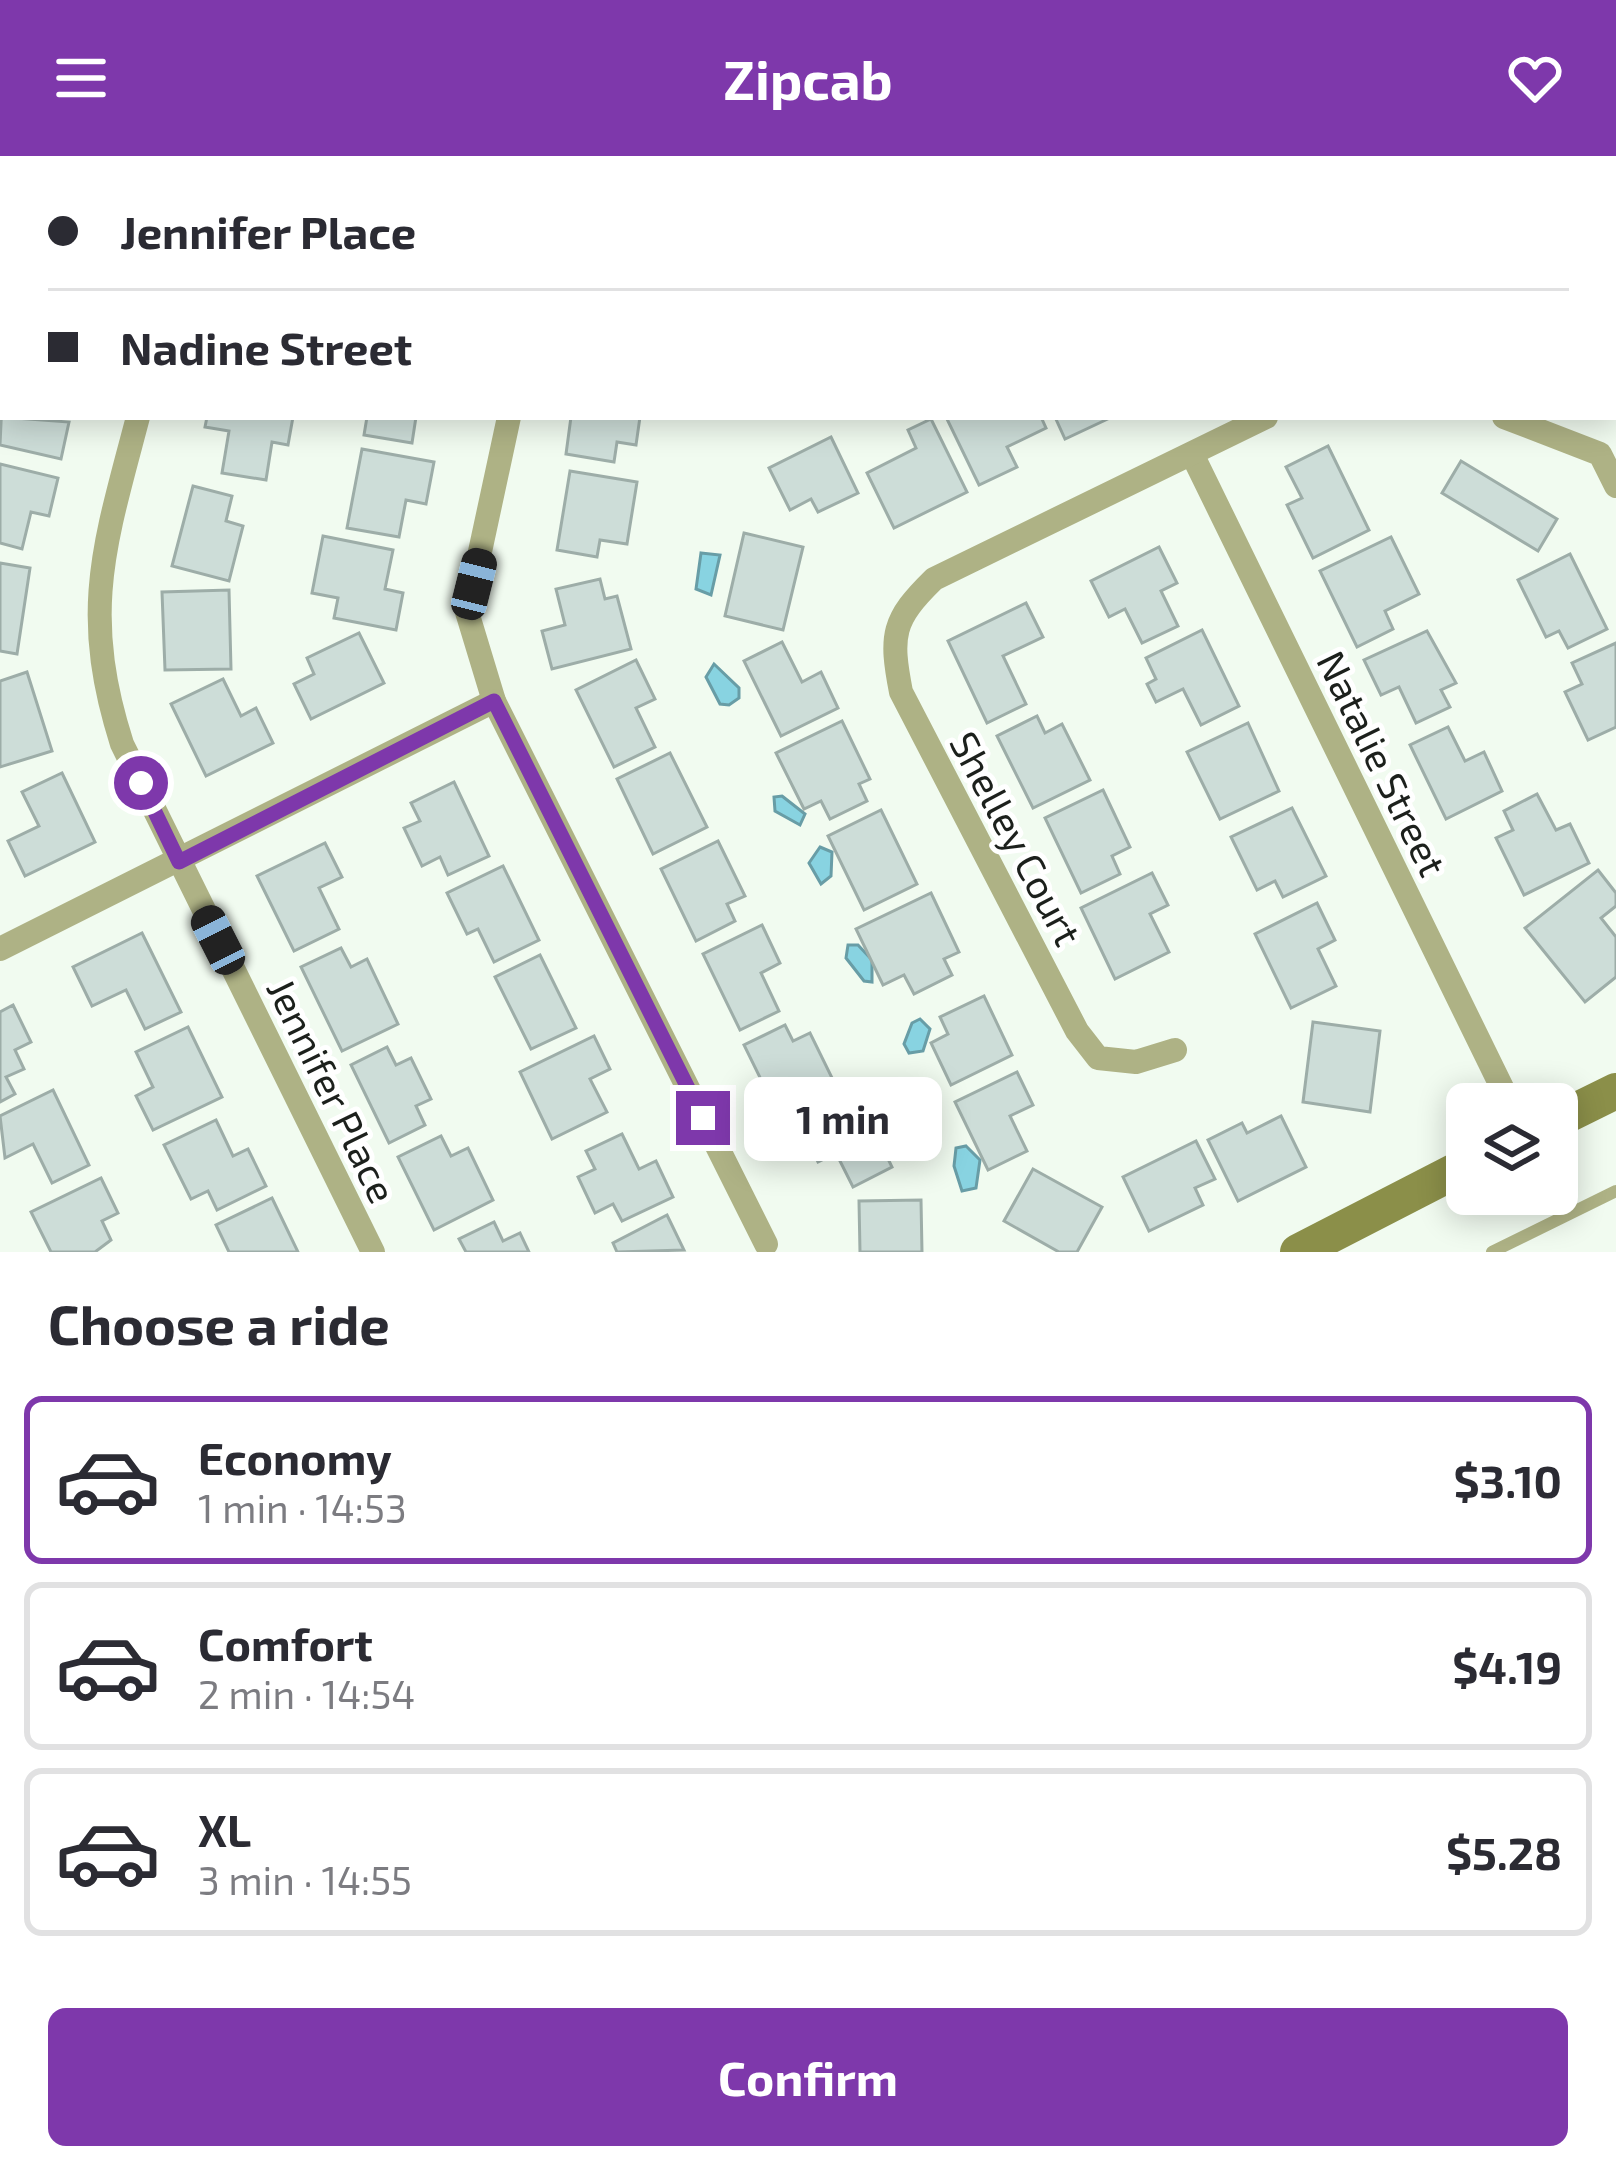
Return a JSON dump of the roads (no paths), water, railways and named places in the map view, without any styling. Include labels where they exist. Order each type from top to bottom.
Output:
[{"type":"street","name":"Jennifer Place","points":[[137,420],[107,532],[96,608],[101,680],[122,744],[373,1252]]},
{"type":"street","points":[[508,420],[466,612],[494,701],[766,1244]]},
{"type":"street","points":[[1192,454],[1260,420]]},
{"type":"street","points":[[1515,420],[1608,446],[1616,486]]},
{"type":"street","name":"Shelley Court","points":[[1175,1050],[1136,1062],[1098,1058],[1077,1031],[901,692],[892,645],[904,609],[934,579],[1192,454]]},
{"type":"street","name":"Natalie Street","points":[[1192,454],[1500,1083]]},
{"type":"street","points":[[0,949],[494,701]]},
{"type":"street","points":[[1578,1110],[1616,1091]]},
{"type":"street","points":[[1298,1252],[1446,1176]]},
{"type":"lane","points":[[1492,1252],[1616,1191]]},
{"type":"water","points":[[701,553],[720,555],[711,595],[696,589]]},
{"type":"water","points":[[714,664],[739,688],[739,698],[729,705],[720,704],[706,677]]},
{"type":"water","points":[[782,796],[805,814],[800,825],[775,811],[774,797]]},
{"type":"water","points":[[820,847],[832,852],[831,876],[821,884],[809,863]]},
{"type":"water","points":[[848,945],[858,945],[872,960],[872,982],[864,981],[846,958]]},
{"type":"water","points":[[920,1019],[930,1029],[923,1051],[909,1053],[904,1044],[912,1023]]},
{"type":"water","points":[[966,1146],[980,1160],[976,1188],[962,1191],[954,1166],[956,1148]]}]
